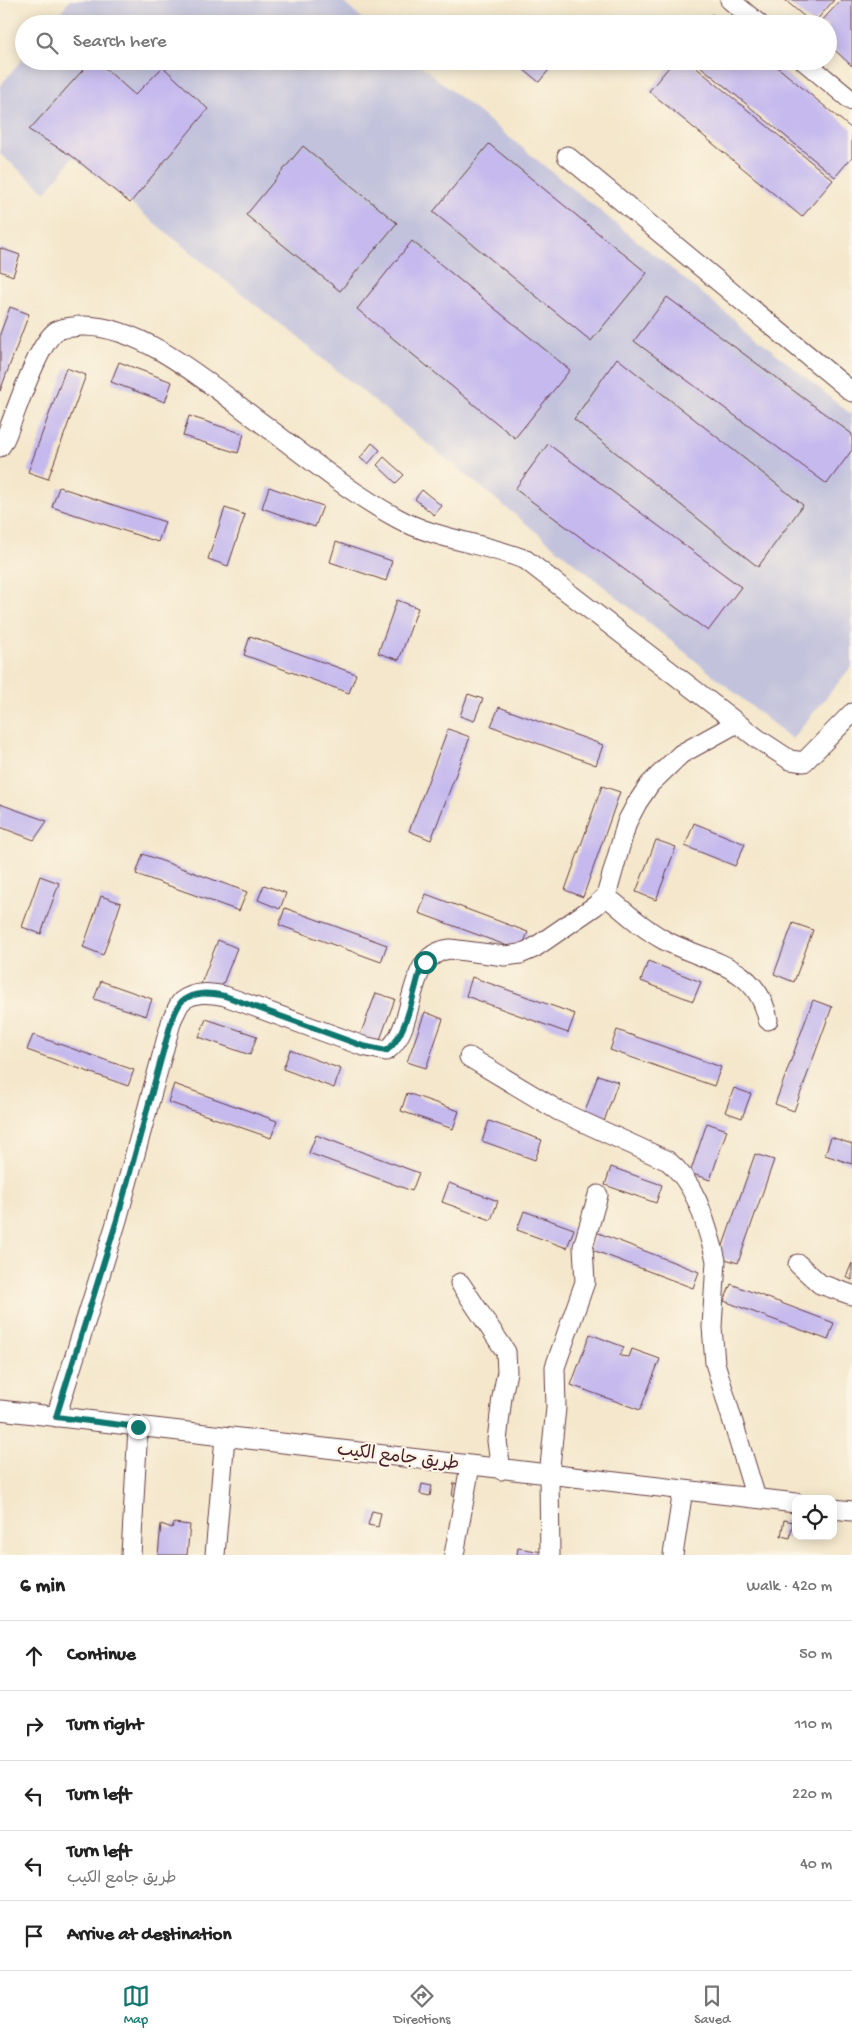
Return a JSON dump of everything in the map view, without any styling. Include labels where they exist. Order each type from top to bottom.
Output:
[{"type":"street","points":[[730,0],[748,15]]},
{"type":"street","points":[[815,70],[852,100]]},
{"type":"street","points":[[567,156],[852,392]]},
{"type":"street","points":[[0,447],[38,358],[49,337],[58,330],[72,327],[104,327],[120,332],[180,362],[370,504],[425,531],[503,551],[526,560],[737,723],[790,760],[804,762],[852,713]]},
{"type":"street","points":[[56,1417],[117,1220],[172,1019],[181,1002],[197,994],[207,992],[225,996],[363,1046],[386,1051],[394,1046],[400,1035],[420,971],[431,955],[440,950],[450,949],[505,956],[520,954],[534,948],[595,906],[606,896],[627,822],[650,784],[681,754],[737,723]]},
{"type":"street","points":[[606,896],[648,930],[665,940],[719,964],[749,981],[762,997],[768,1020]]},
{"type":"street","points":[[469,1057],[559,1111],[668,1161],[680,1171],[693,1190],[716,1261],[712,1327],[715,1363],[756,1498]]},
{"type":"street","points":[[550,1555],[549,1476],[556,1408],[555,1367],[585,1282],[583,1247],[598,1195]]},
{"type":"street","points":[[798,1264],[820,1284],[852,1295]]},
{"type":"street","points":[[460,1282],[506,1352],[507,1372],[497,1441],[501,1470]]},
{"type":"street","name":"طريق جامع الكيب","points":[[0,1410],[549,1476],[792,1502]]},
{"type":"street","points":[[131,1555],[138,1427]]},
{"type":"street","points":[[215,1555],[225,1437]]},
{"type":"street","points":[[454,1555],[470,1466]]},
{"type":"street","points":[[673,1555],[683,1490]]},
{"type":"street","points":[[837,1509],[852,1511]]},
{"type":"shaded area","points":[[70,0],[340,0],[358,15],[58,15]]},
{"type":"shaded area","points":[[15,68],[15,70],[426,70],[852,415],[852,666],[792,739],[73,157],[46,192],[0,154],[0,86]]},
{"type":"building","points":[[785,0],[834,0],[821,15],[802,15]]},
{"type":"building","points":[[841,0],[852,0],[852,66],[837,52],[837,15],[827,15]]},
{"type":"building","points":[[83,70],[107,70],[135,95],[160,70],[166,70],[208,109],[130,203],[72,156],[29,130]]},
{"type":"building","points":[[524,70],[549,70],[539,82]]},
{"type":"building","points":[[666,70],[699,70],[833,180],[802,217],[649,91]]},
{"type":"building","points":[[705,70],[781,70],[852,129],[852,157],[835,177]]},
{"type":"building","points":[[489,144],[647,273],[591,341],[433,212]]},
{"type":"building","points":[[303,146],[397,223],[340,291],[246,215]]},
{"type":"building","points":[[412,241],[570,370],[515,438],[357,309]]},
{"type":"building","points":[[0,248],[20,255],[13,276],[0,271]]},
{"type":"building","points":[[667,297],[852,434],[852,450],[827,484],[634,341]]},
{"type":"building","points":[[10,307],[29,314],[0,391],[0,334]]},
{"type":"building","points":[[617,358],[803,505],[758,567],[574,419]]},
{"type":"building","points":[[119,362],[172,382],[165,402],[111,382]]},
{"type":"building","points":[[66,368],[86,375],[48,479],[28,472]]},
{"type":"building","points":[[189,416],[244,434],[238,453],[183,436]]},
{"type":"building","points":[[372,443],[380,450],[368,464],[360,458]]},
{"type":"building","points":[[548,444],[741,587],[708,631],[515,489]]},
{"type":"building","points":[[384,457],[404,475],[396,483],[377,465]]},
{"type":"building","points":[[59,487],[165,522],[158,542],[52,507]]},
{"type":"building","points":[[269,487],[323,506],[315,527],[262,508]]},
{"type":"building","points":[[422,490],[442,506],[434,515],[415,499]]},
{"type":"building","points":[[225,508],[245,515],[228,566],[208,559]]},
{"type":"building","points":[[336,542],[392,561],[386,581],[330,562]]},
{"type":"building","points":[[397,600],[418,608],[399,660],[378,653]]},
{"type":"building","points":[[250,636],[356,674],[349,693],[244,655]]},
{"type":"building","points":[[468,694],[483,699],[474,721],[460,716]]},
{"type":"building","points":[[499,707],[603,745],[596,765],[491,726]]},
{"type":"building","points":[[448,729],[470,737],[431,840],[409,831]]},
{"type":"building","points":[[602,786],[620,792],[583,897],[565,890]]},
{"type":"building","points":[[0,804],[47,821],[34,840],[0,827]]},
{"type":"building","points":[[694,823],[745,844],[735,866],[685,846]]},
{"type":"building","points":[[656,840],[676,847],[656,900],[636,892]]},
{"type":"building","points":[[143,854],[247,892],[239,911],[136,874]]},
{"type":"building","points":[[40,876],[59,883],[41,934],[22,927]]},
{"type":"building","points":[[264,885],[286,893],[280,909],[258,900]]},
{"type":"building","points":[[426,894],[528,932],[521,951],[419,913]]},
{"type":"building","points":[[101,896],[121,903],[103,955],[83,947]]},
{"type":"building","points":[[285,908],[387,945],[381,962],[279,925]]},
{"type":"building","points":[[793,923],[813,930],[794,982],[774,974]]},
{"type":"building","points":[[218,940],[237,948],[216,1002],[197,994]]},
{"type":"building","points":[[648,961],[701,982],[693,1001],[641,981]]},
{"type":"building","points":[[472,977],[575,1014],[568,1033],[466,996]]},
{"type":"building","points":[[101,981],[152,999],[146,1016],[94,999]]},
{"type":"building","points":[[376,993],[395,999],[378,1045],[359,1038]]},
{"type":"building","points":[[813,1000],[832,1007],[794,1111],[775,1104]]},
{"type":"building","points":[[425,1012],[443,1019],[426,1068],[407,1062]]},
{"type":"building","points":[[206,1019],[257,1036],[250,1055],[199,1037]]},
{"type":"building","points":[[617,1030],[721,1067],[714,1086],[610,1050]]},
{"type":"building","points":[[33,1035],[134,1070],[128,1086],[27,1050]]},
{"type":"building","points":[[290,1050],[341,1069],[334,1088],[283,1069]]},
{"type":"building","points":[[598,1075],[618,1082],[602,1127],[582,1120]]},
{"type":"building","points":[[174,1084],[277,1121],[271,1138],[168,1102]]},
{"type":"building","points":[[734,1088],[751,1094],[742,1118],[725,1112]]},
{"type":"building","points":[[407,1093],[459,1111],[453,1129],[401,1111]]},
{"type":"building","points":[[489,1121],[542,1140],[535,1160],[482,1141]]},
{"type":"building","points":[[707,1123],[727,1130],[710,1180],[690,1173]]},
{"type":"building","points":[[316,1135],[419,1173],[412,1191],[309,1153]]},
{"type":"building","points":[[831,1137],[852,1144],[852,1164],[825,1155]]},
{"type":"building","points":[[755,1154],[774,1160],[738,1263],[719,1257]]},
{"type":"building","points":[[611,1167],[662,1185],[656,1203],[605,1185]]},
{"type":"building","points":[[449,1183],[498,1201],[491,1220],[442,1202]]},
{"type":"building","points":[[524,1211],[574,1229],[567,1248],[517,1230]]},
{"type":"building","points":[[596,1232],[699,1272],[693,1288],[590,1249]]},
{"type":"building","points":[[852,1263],[852,1280],[846,1277]]},
{"type":"building","points":[[731,1284],[834,1323],[828,1340],[724,1301]]},
{"type":"building","points":[[590,1334],[624,1347],[620,1356],[629,1357],[632,1349],[660,1359],[640,1410],[571,1385]]},
{"type":"building","points":[[454,1483],[461,1485],[459,1497],[452,1496]]},
{"type":"building","points":[[422,1484],[432,1486],[430,1496],[420,1494]]},
{"type":"building","points":[[372,1511],[381,1513],[378,1527],[368,1525]]},
{"type":"building","points":[[784,1520],[792,1522],[790,1538],[781,1536]]},
{"type":"building","points":[[174,1523],[190,1525],[187,1555],[158,1555],[161,1524],[172,1528]]},
{"type":"building","points":[[518,1548],[543,1552],[542,1555],[517,1555]]},
{"type":"route","points":[[138,1427],[56,1417],[117,1220],[172,1019],[181,1002],[197,994],[207,992],[225,996],[363,1046],[386,1051],[394,1046],[400,1035],[420,971],[425,962]]}]
